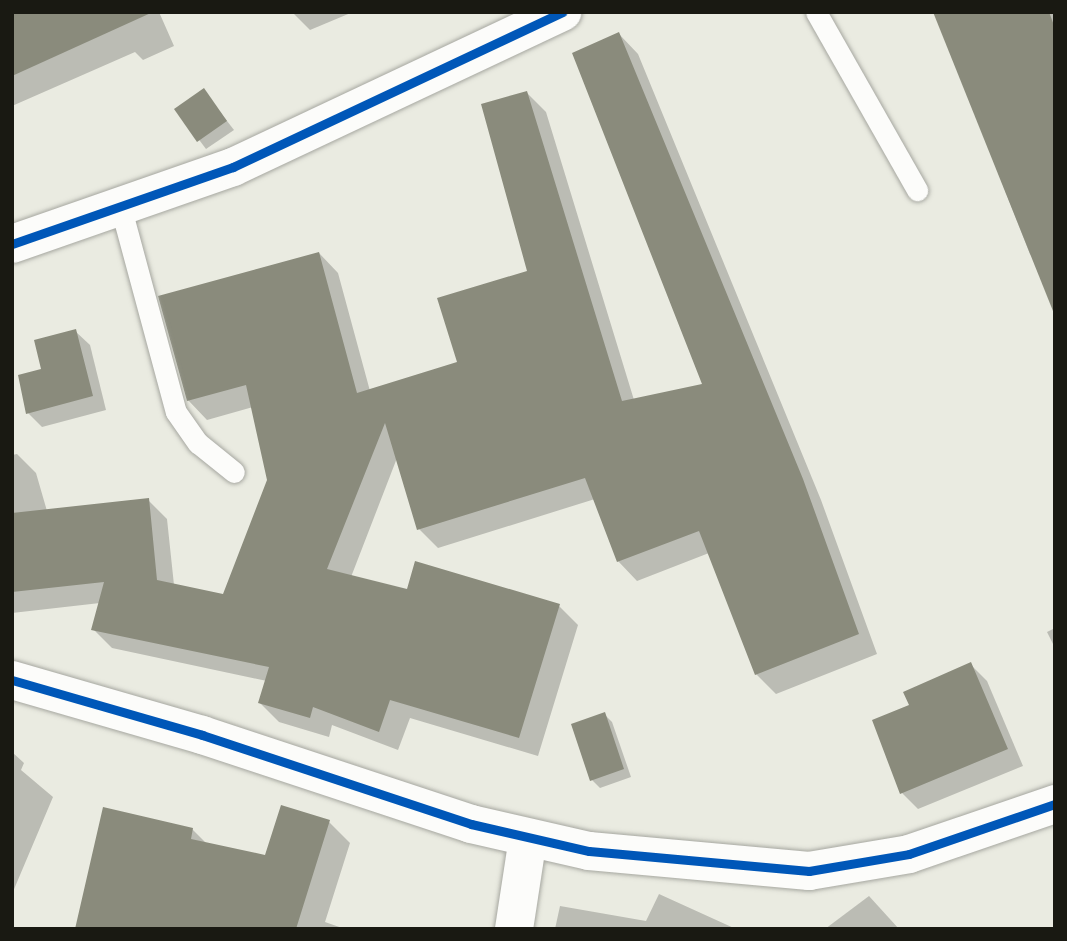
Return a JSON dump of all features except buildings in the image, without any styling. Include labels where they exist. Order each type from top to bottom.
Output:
[{"type":"street","points":[[12,244],[233,167],[562,12]]},
{"type":"street","points":[[12,680],[202,735],[471,824],[589,851],[809,871],[909,854],[1055,804]]},
{"type":"street","points":[[514,929],[528,838]]},
{"type":"lane","points":[[817,12],[917,190]]},
{"type":"lane","points":[[120,205],[176,412],[198,443],[234,472]]},
{"type":"cycle path","points":[[12,244],[233,167],[562,12]]},
{"type":"cycle path","points":[[12,680],[202,735],[471,824],[589,851],[809,871],[909,854],[1055,804]]}]
